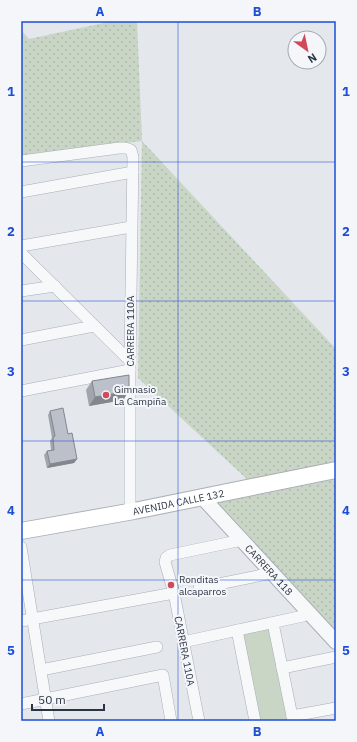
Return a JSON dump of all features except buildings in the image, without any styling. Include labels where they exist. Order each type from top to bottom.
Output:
[{"type":"main road","name":"AVENIDA CALLE 132","points":[[21,531],[336,470]]},
{"type":"street","name":"CARRERA 110A","points":[[21,160],[119,148],[131,150],[133,157],[133,172],[131,227],[130,511]]},
{"type":"street","points":[[21,192],[133,172]]},
{"type":"street","points":[[21,246],[131,227]]},
{"type":"street","points":[[21,253],[94,326],[130,366],[21,391]]},
{"type":"street","points":[[21,291],[55,286]]},
{"type":"street","points":[[21,340],[94,326]]},
{"type":"street","name":"CARRERA 118","points":[[202,497],[336,642]]},
{"type":"street","name":"CARRERA 110A","points":[[199,721],[174,593],[165,562],[166,558],[170,555],[242,540]]},
{"type":"street","points":[[21,547],[49,721]]},
{"type":"street","points":[[199,588],[272,573]]},
{"type":"street","points":[[21,621],[174,593]]},
{"type":"street","points":[[183,642],[303,616]]},
{"type":"street","points":[[273,623],[292,718],[336,708]]},
{"type":"street","points":[[237,630],[256,721]]},
{"type":"street","points":[[41,670],[157,647]]},
{"type":"street","points":[[282,668],[336,658]]},
{"type":"street","points":[[21,704],[163,675],[171,721]]},
{"type":"green space","points":[[113,21],[137,21],[142,141],[21,156],[21,30],[29,39]]},
{"type":"green space","points":[[142,141],[336,349],[336,461],[249,481],[138,378]]},
{"type":"green space","points":[[336,479],[336,635],[216,503]]},
{"type":"green space","points":[[271,627],[289,721],[259,721],[241,633]]},
{"type":"place","name":"Gimnasio La Campiña","points":[[106,395]]},
{"type":"place","name":"Ronditas alcaparros","points":[[171,585]]}]
